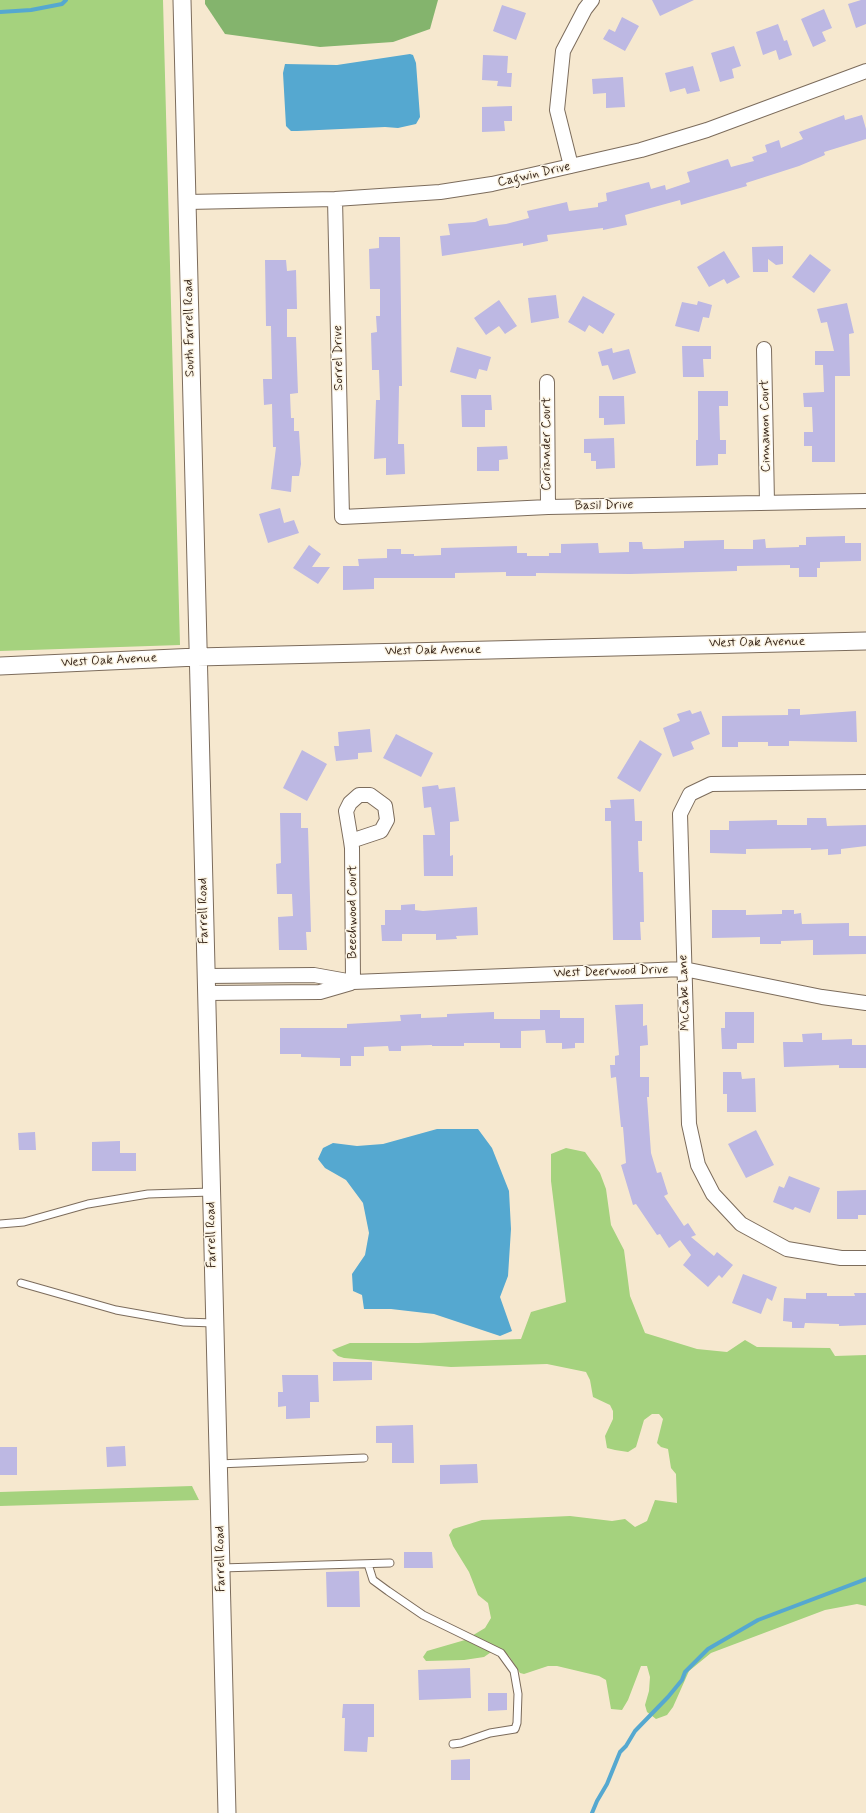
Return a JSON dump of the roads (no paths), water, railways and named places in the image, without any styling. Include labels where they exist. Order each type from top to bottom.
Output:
[{"type":"street","name":"South Farrell Road","points":[[182,0],[197,657]]},
{"type":"street","points":[[571,166],[557,110],[563,51],[584,9],[592,0]]},
{"type":"street","name":"Cagwin Drive","points":[[187,202],[335,199],[440,192],[492,184],[641,150],[708,130],[866,71]]},
{"type":"street","name":"Sorrel Drive","points":[[335,199],[342,518]]},
{"type":"street","name":"Cinnamon Court","points":[[764,349],[767,503]]},
{"type":"street","name":"Coriander Court","points":[[547,382],[548,507]]},
{"type":"street","name":"Basil Drive","points":[[342,518],[548,507],[866,501]]},
{"type":"street","name":"West Oak Avenue","points":[[0,666],[197,657],[866,641]]},
{"type":"street","name":"Farrell Road","points":[[197,657],[227,1813]]},
{"type":"street","name":"McCabe Lane","points":[[866,782],[711,784],[690,794],[680,814],[689,1124],[698,1165],[713,1194],[741,1224],[787,1249],[841,1258],[866,1258]]},
{"type":"street","name":"Beechwood Court","points":[[351,841],[353,982]]},
{"type":"street","name":"West Deerwood Drive","points":[[206,976],[314,975],[353,982],[684,969],[822,997],[866,1003]]},
{"type":"street","name":"West Deerwood Drive","points":[[206,993],[320,992],[353,982]]},
{"type":"lane","points":[[0,1224],[24,1222],[88,1204],[148,1194],[211,1192]]},
{"type":"lane","points":[[21,1283],[116,1310],[184,1322],[214,1323]]},
{"type":"lane","points":[[218,1464],[364,1458]]},
{"type":"lane","points":[[221,1568],[390,1563]]},
{"type":"lane","points":[[368,1564],[374,1580],[388,1591],[423,1616],[501,1653],[514,1671],[518,1694],[517,1723],[515,1729],[490,1733],[461,1743],[453,1744]]},
{"type":"water","points":[[410,54],[413,55],[416,63],[420,117],[416,124],[398,128],[385,127],[297,131],[291,131],[286,126],[283,73],[285,64],[337,65]]},
{"type":"water","points":[[437,1129],[478,1129],[492,1148],[509,1191],[511,1229],[508,1276],[500,1297],[512,1331],[500,1336],[434,1314],[391,1309],[364,1309],[362,1295],[353,1291],[352,1274],[365,1255],[369,1233],[363,1203],[346,1180],[325,1168],[318,1159],[323,1148],[333,1143],[357,1146],[383,1144]]},
{"type":"waterway","points":[[0,12],[31,10],[62,4],[66,0]]},
{"type":"waterway","points":[[592,1813],[607,1784],[620,1752],[626,1746],[635,1731],[668,1697],[682,1680],[685,1672],[708,1649],[758,1620],[866,1579]]}]
